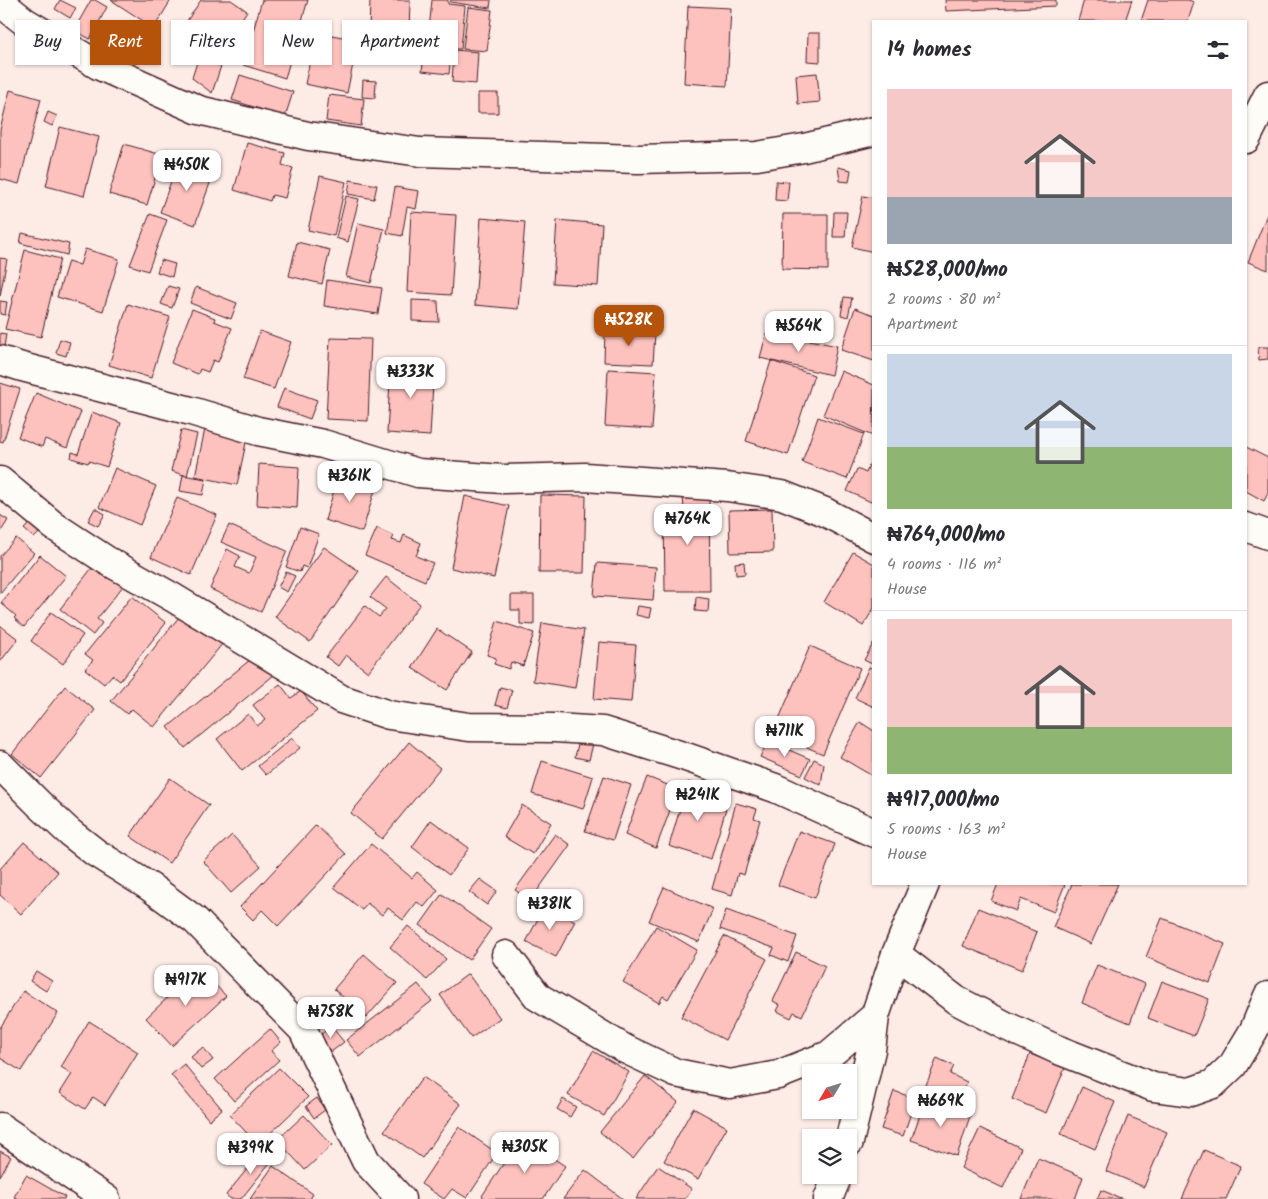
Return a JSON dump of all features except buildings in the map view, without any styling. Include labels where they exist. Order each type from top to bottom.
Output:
[{"type":"street","points":[[0,2],[25,22],[98,65],[199,110],[308,136],[420,152],[638,159],[757,156],[804,148],[872,131]]},
{"type":"street","points":[[1254,126],[1268,95]]},
{"type":"street","points":[[0,360],[258,431],[323,444],[418,473],[503,479],[585,477],[746,490],[782,495],[826,512],[872,537]]},
{"type":"street","points":[[0,481],[54,526],[91,550],[341,699],[389,715],[469,727],[555,728],[603,731],[775,788],[872,832]]},
{"type":"street","points":[[1247,527],[1268,534]]},
{"type":"street","points":[[0,765],[40,806],[69,832],[96,853],[150,887],[195,920],[303,1030],[366,1160],[401,1199]]},
{"type":"street","points":[[852,1129],[871,1050],[875,1016],[896,954],[925,885]]},
{"type":"street","points":[[896,954],[956,1000],[1004,1025],[1056,1049],[1153,1087],[1190,1092],[1213,1084],[1233,1066],[1254,1030],[1268,996]]},
{"type":"street","points":[[506,955],[538,997],[625,1049],[676,1072],[730,1084],[778,1075],[829,1055],[875,1016]]},
{"type":"street","points":[[0,1127],[106,1199]]},
{"type":"street","points":[[828,1199],[834,1184]]}]
